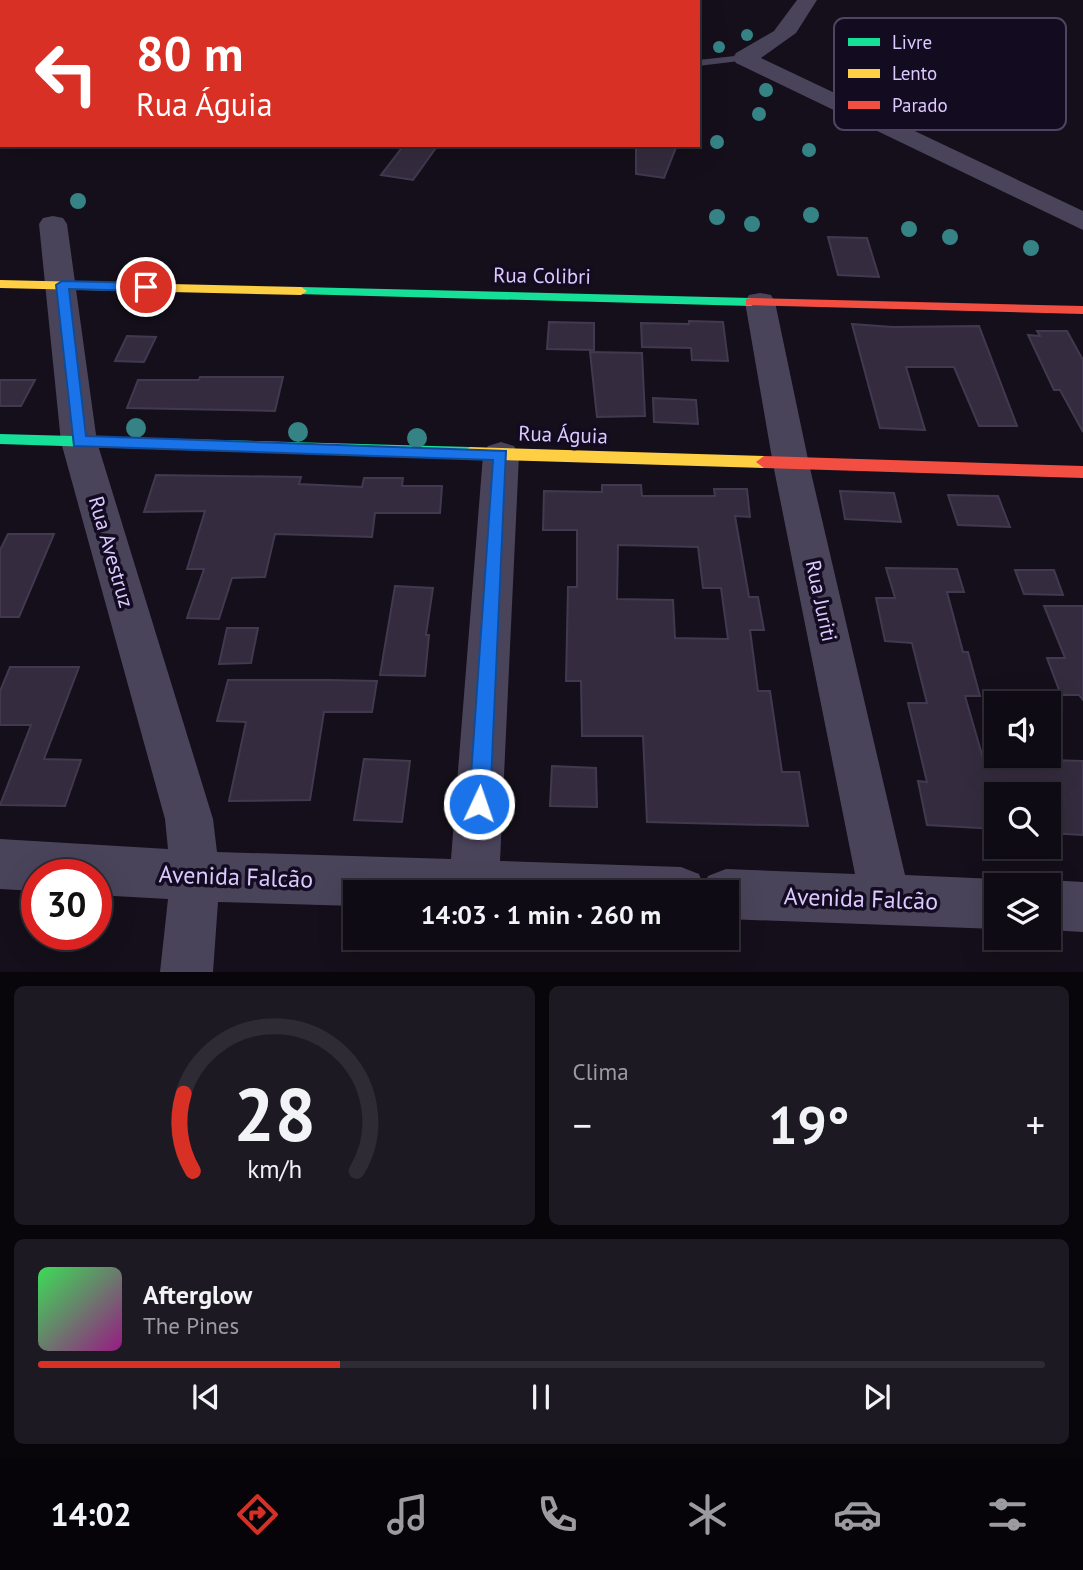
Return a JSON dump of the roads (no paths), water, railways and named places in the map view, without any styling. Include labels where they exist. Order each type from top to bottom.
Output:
[{"type":"street","points":[[744,58],[774,42],[796,24],[807,0]]},
{"type":"street","points":[[744,58],[834,102]]},
{"type":"street","points":[[893,130],[1083,222]]},
{"type":"street","name":"Rua Avestruz","points":[[52,223],[62,285],[79,442],[189,819],[195,876],[186,971]]},
{"type":"street","name":"Rua Colibri","points":[[0,284],[1083,310]]},
{"type":"street","name":"Rua Juriti","points":[[760,302],[791,464],[886,900]]},
{"type":"street","name":"Rua Águia","points":[[0,439],[1083,472]]},
{"type":"street","points":[[474,880],[501,454]]},
{"type":"street","name":"Avenida Falcão","points":[[0,864],[195,876],[343,881]]},
{"type":"street","name":"Avenida Falcão","points":[[739,894],[984,904]]},
{"type":"street","points":[[1061,906],[1083,907]]},
{"type":"lane","points":[[700,62],[744,58]]}]
